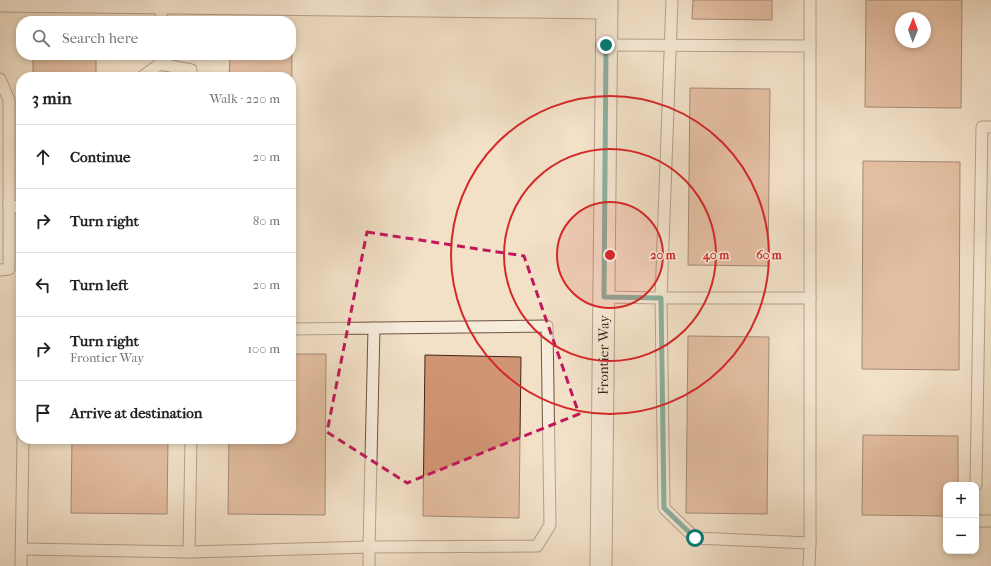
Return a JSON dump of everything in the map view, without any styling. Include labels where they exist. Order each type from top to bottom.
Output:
[{"type":"street","points":[[0,1],[125,1],[161,12],[224,2],[607,4]]},
{"type":"street","name":"Frontier Way","points":[[601,566],[607,4]]},
{"type":"lane","points":[[672,0],[672,45],[661,298],[664,508],[695,538],[810,543]]},
{"type":"lane","points":[[809,566],[810,0]]},
{"type":"lane","points":[[606,45],[810,46]]},
{"type":"lane","points":[[147,72],[159,60]]},
{"type":"lane","points":[[163,60],[191,70],[191,72]]},
{"type":"lane","points":[[0,79],[9,100],[9,269],[0,270]]},
{"type":"lane","points":[[976,482],[982,127],[991,127]]},
{"type":"lane","points":[[9,206],[16,207]]},
{"type":"lane","points":[[604,297],[810,298]]},
{"type":"lane","points":[[22,549],[189,552],[369,547],[537,546],[550,524],[547,326],[296,329]]},
{"type":"lane","points":[[369,566],[374,328]]},
{"type":"lane","points":[[21,566],[23,444]]},
{"type":"lane","points":[[189,552],[191,444]]},
{"type":"lane","points":[[979,521],[991,521]]},
{"type":"highlighted area","points":[[367,232],[524,256],[579,414],[407,483],[327,432]]},
{"type":"building","points":[[693,0],[772,0],[772,20],[692,19]]},
{"type":"building","points":[[866,0],[962,0],[961,108],[865,107]]},
{"type":"building","points":[[33,60],[96,60],[96,72],[33,72]]},
{"type":"building","points":[[230,60],[292,60],[292,72],[229,72]]},
{"type":"building","points":[[690,88],[770,89],[768,266],[688,265]]},
{"type":"building","points":[[863,161],[960,162],[959,370],[862,369]]},
{"type":"building","points":[[688,336],[769,337],[767,514],[686,513]]},
{"type":"building","points":[[296,354],[326,354],[325,515],[228,514],[229,444],[296,444]]},
{"type":"building","points":[[425,355],[521,357],[519,518],[423,516]]},
{"type":"building","points":[[863,435],[958,436],[958,482],[943,482],[943,516],[862,515]]},
{"type":"building","points":[[72,444],[168,444],[167,514],[71,513]]},
{"type":"route","points":[[606,45],[604,297],[661,298],[664,508],[695,538]]}]
